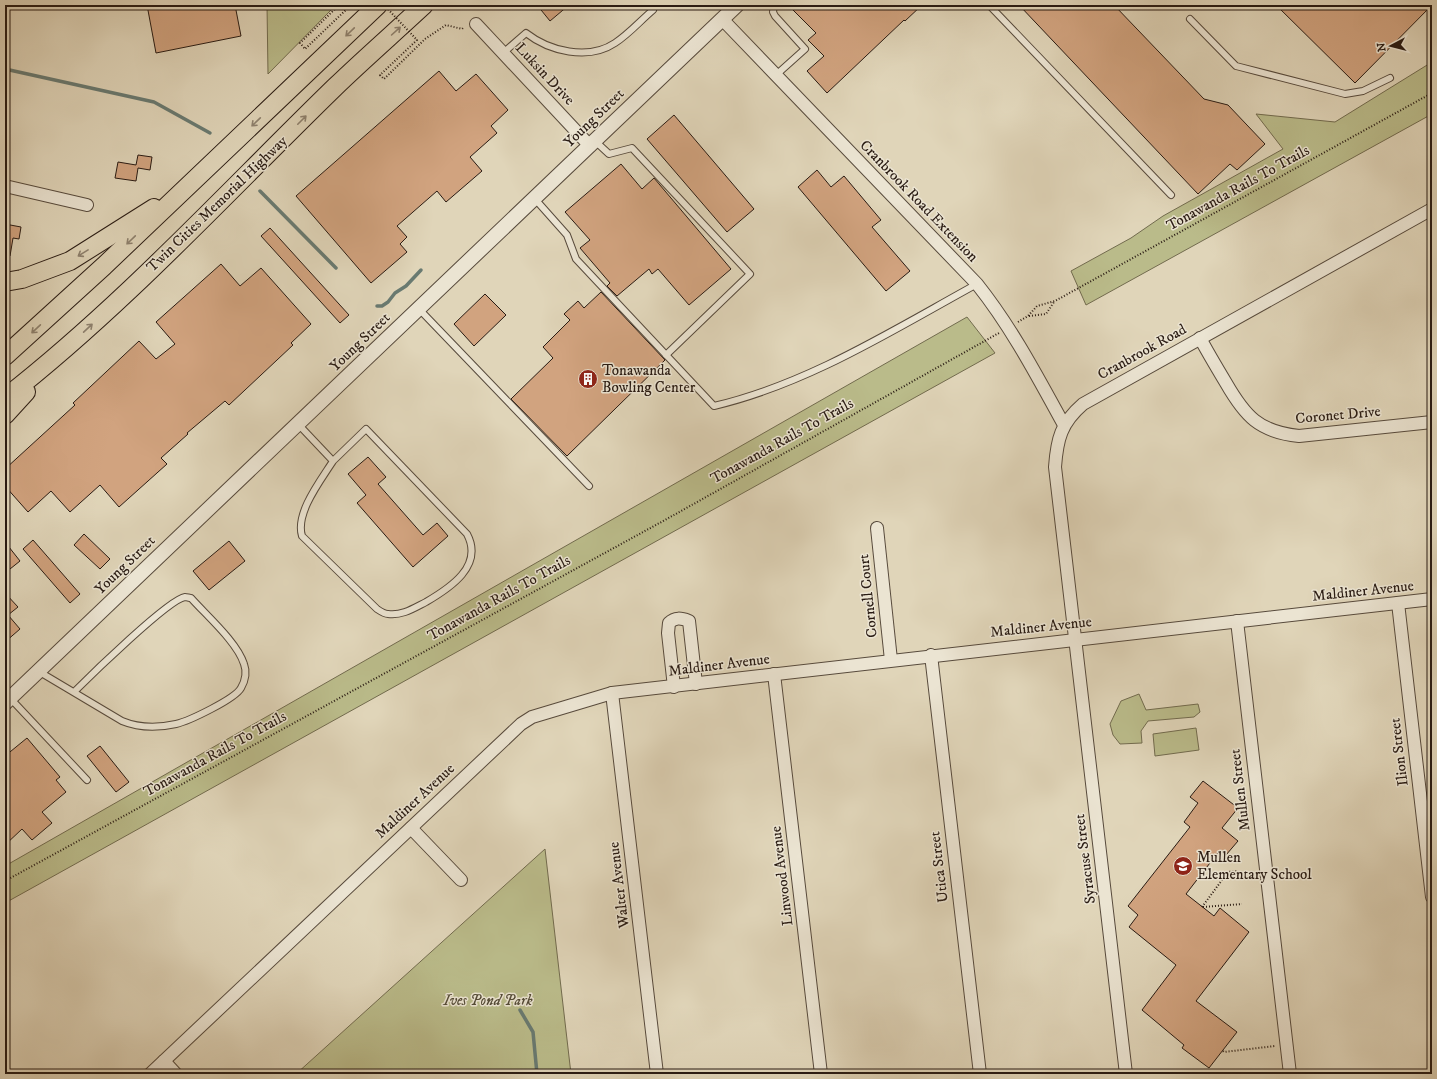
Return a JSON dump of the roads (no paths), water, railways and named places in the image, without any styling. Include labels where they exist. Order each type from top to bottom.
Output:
[{"type":"main road","points":[[5,356],[104,266],[378,5]]},
{"type":"main road","name":"Twin Cities Memorial Highway","points":[[5,398],[55,358],[193,228],[336,86],[424,5]]},
{"type":"main road","points":[[5,282],[22,279],[70,261],[187,187]]},
{"type":"main road","points":[[5,415],[55,358]]},
{"type":"street","name":"Young Street","points":[[7,700],[535,199],[737,5]]},
{"type":"street","name":"Cranbrook Road Extension","points":[[723,20],[977,284],[999,311],[1016,337],[1064,425]]},
{"type":"street","name":"Luksin Drive","points":[[471,24],[503,53],[593,143]]},
{"type":"street","points":[[5,186],[87,205]]},
{"type":"street","name":"Cranbrook Road","points":[[1075,639],[1055,467],[1056,450],[1064,425],[1072,414],[1083,404],[1432,209]]},
{"type":"street","name":"Coronet Drive","points":[[1200,338],[1240,407],[1257,424],[1270,431],[1299,436],[1432,422]]},
{"type":"street","name":"Cornell Court","points":[[876,528],[891,660]]},
{"type":"street","name":"Maldiner Avenue","points":[[150,1074],[521,724],[532,717],[612,693],[1432,599]]},
{"type":"street","name":"Ilion Street","points":[[1398,603],[1432,897]]},
{"type":"street","points":[[674,687],[668,633],[668,623],[673,619],[682,618],[689,621],[696,684]]},
{"type":"street","name":"Mullen Street","points":[[1237,621],[1290,1074]]},
{"type":"street","name":"Syracuse Street","points":[[1075,639],[1126,1074]]},
{"type":"street","name":"Utica Street","points":[[931,656],[980,1074]]},
{"type":"street","name":"Linwood Avenue","points":[[774,674],[821,1074]]},
{"type":"street","name":"Walter Avenue","points":[[612,693],[657,1074]]},
{"type":"street","points":[[411,828],[461,880]]},
{"type":"street","points":[[164,1061],[176,1074]]},
{"type":"lane","points":[[774,5],[775,16],[805,49],[776,75]]},
{"type":"lane","points":[[989,5],[1172,194]]},
{"type":"lane","points":[[503,53],[526,33],[538,42],[562,50],[588,52],[601,49],[615,43],[653,10]]},
{"type":"lane","points":[[1190,19],[1236,66],[1345,94],[1363,91],[1390,78]]},
{"type":"lane","points":[[593,143],[609,154],[632,148],[750,274],[666,354]]},
{"type":"lane","points":[[535,199],[567,235],[576,259],[714,406],[740,400],[774,388],[821,367],[977,284]]},
{"type":"lane","points":[[419,308],[590,486]]},
{"type":"lane","points":[[298,424],[333,461]]},
{"type":"lane","points":[[366,429],[467,534],[472,544],[471,556],[466,568],[446,590],[406,612],[388,614],[377,609],[302,536],[300,529],[302,515],[333,461],[366,429]]},
{"type":"lane","points":[[38,671],[122,722],[148,727],[175,725],[197,718],[240,689],[245,679],[244,665],[235,647],[191,598],[185,597],[175,602],[135,634],[74,692]]},
{"type":"lane","points":[[7,700],[87,780]]},
{"type":"waterway","points":[[5,69],[154,102],[210,133]]},
{"type":"waterway","points":[[260,191],[336,268]]},
{"type":"waterway","points":[[377,306],[382,306],[388,302],[395,293],[406,286],[421,270]]},
{"type":"waterway","points":[[520,1010],[533,1032],[537,1074]]},
{"type":"place","name":"Tonawanda Bowling Center","points":[[588,379]]},
{"type":"place","name":"Mullen Elementary School","points":[[1183,866]]},
{"type":"park label","name":"Ives Pond Park","points":[[488,1000]]}]
